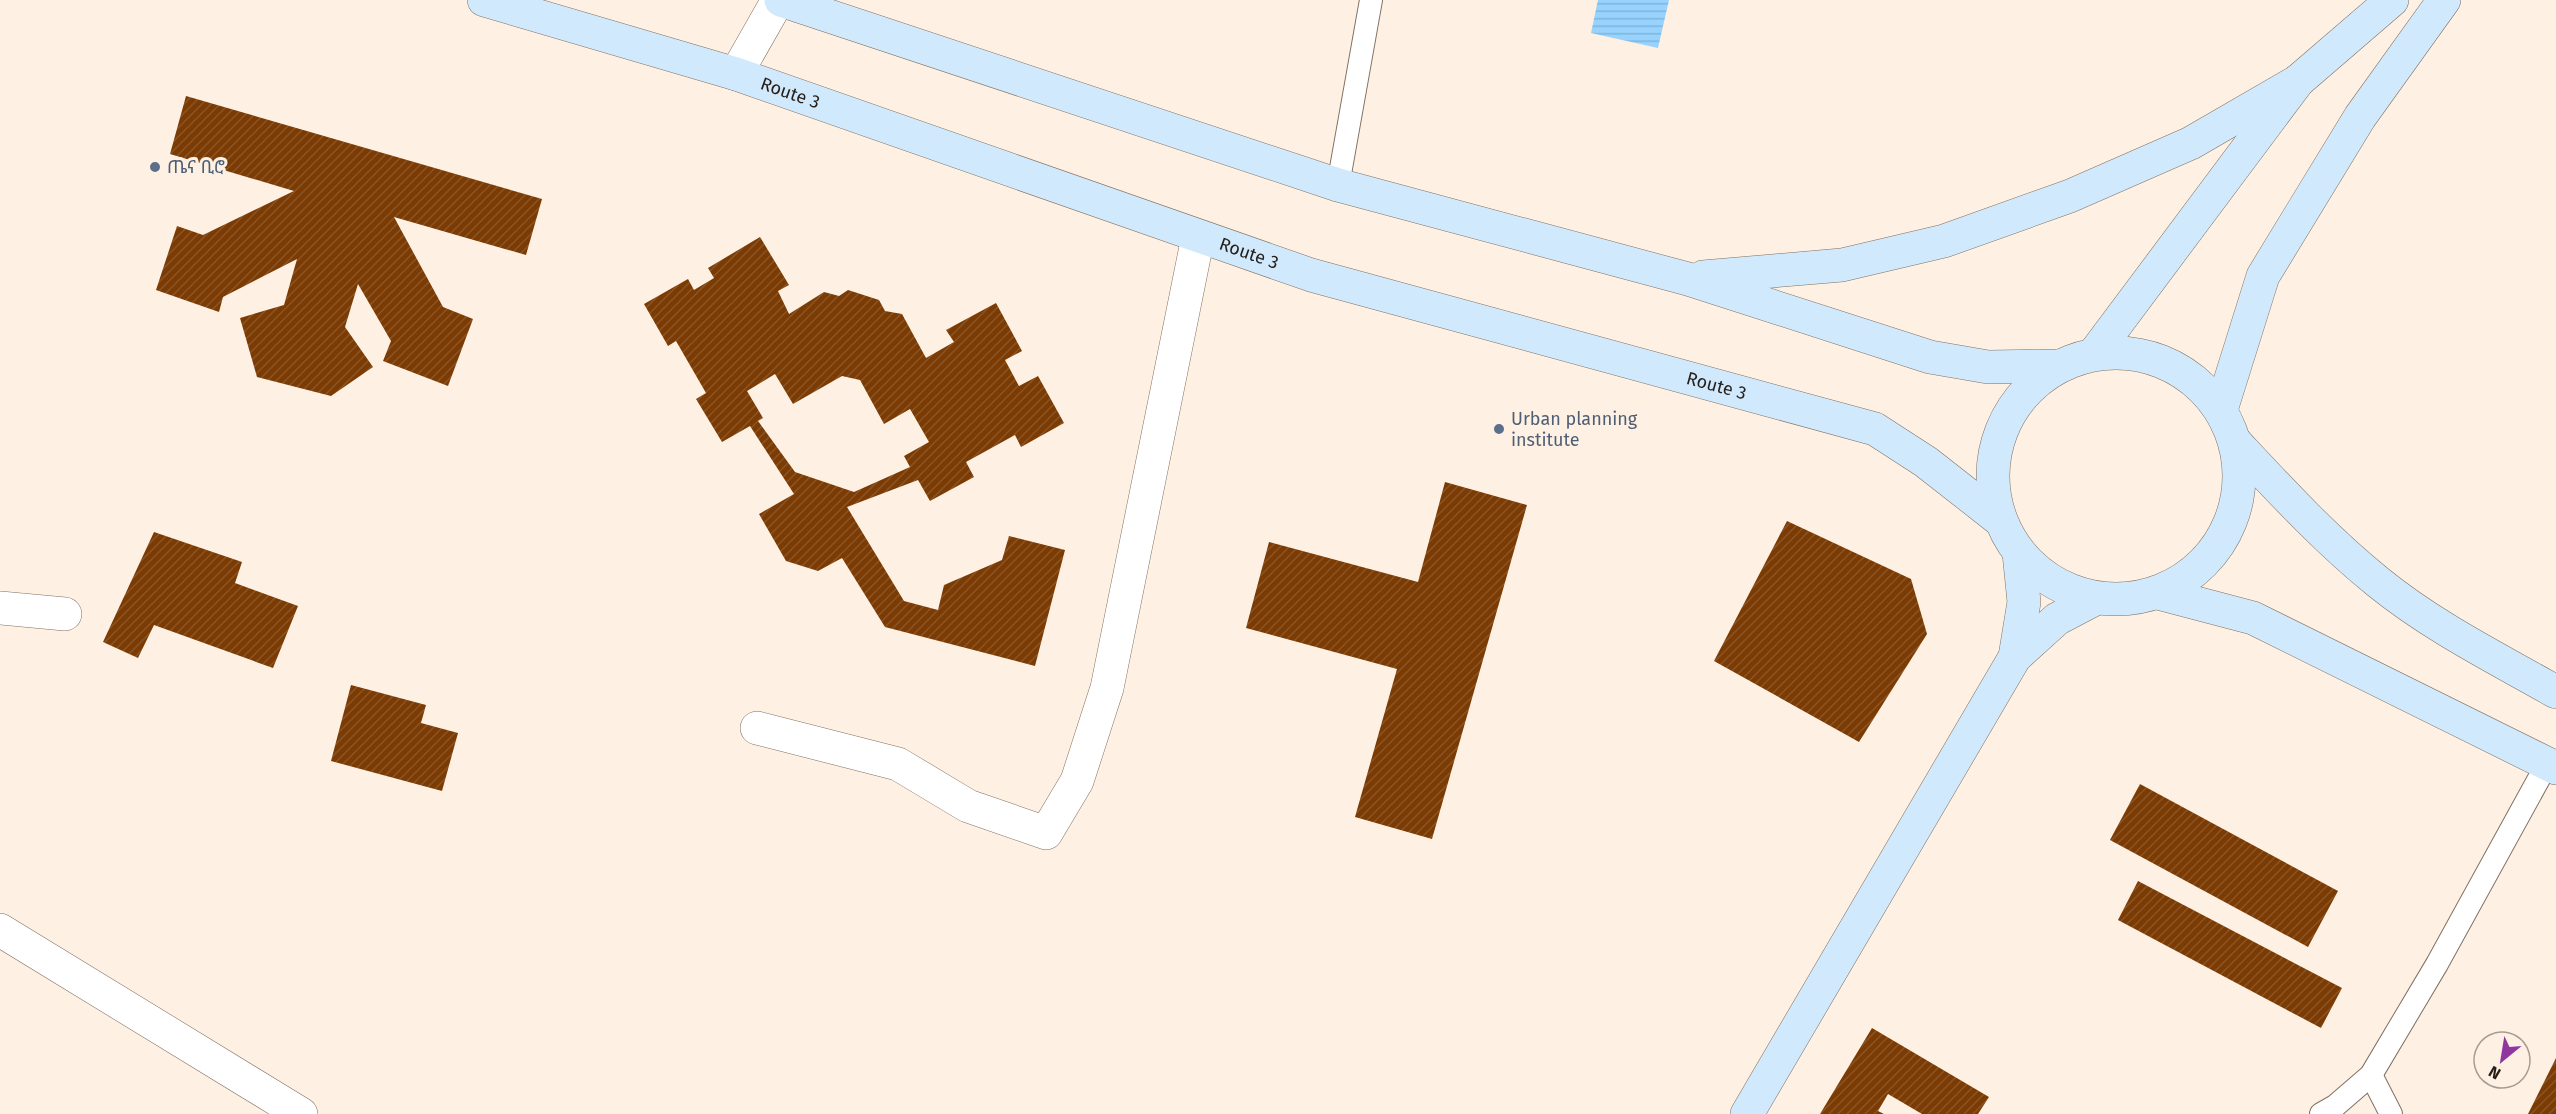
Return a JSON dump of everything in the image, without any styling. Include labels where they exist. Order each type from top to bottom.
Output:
[{"type":"main road","name":"Route 3","points":[[483,0],[736,74],[1311,275],[1875,429],[1926,462],[2000,520]]},
{"type":"main road","points":[[780,0],[1338,185],[1688,279],[1930,357],[1988,368],[2059,366]]},
{"type":"main road","points":[[1688,279],[1842,264],[1944,241],[2070,196],[2191,143],[2298,81],[2392,0]]},
{"type":"main road","points":[[2221,410],[2263,276],[2360,117],[2444,0]]},
{"type":"main road","points":[[2094,354],[2298,81]]},
{"type":"main road","points":[[2094,354],[2130,354],[2165,363],[2196,382],[2221,410],[2235,442],[2240,479],[2234,516],[2217,548],[2191,575],[2158,593],[2128,599],[2097,598],[2067,590],[2042,574],[2019,553],[2000,520],[1992,485],[1995,449],[2008,416],[2030,387],[2059,366],[2094,354]]},
{"type":"main road","points":[[2235,442],[2316,529],[2379,584],[2441,627],[2556,692]]},
{"type":"main road","points":[[2016,657],[2024,602],[2019,553]]},
{"type":"main road","points":[[2158,593],[2253,618],[2552,766]]},
{"type":"main road","points":[[1747,1114],[2016,657],[2057,619],[2097,598]]},
{"type":"street","points":[[736,74],[780,0]]},
{"type":"street","points":[[757,728],[898,764],[968,806],[1046,833],[1077,781],[1107,688],[1198,237]]},
{"type":"street","points":[[0,608],[65,614]]},
{"type":"street","points":[[0,930],[301,1114]]},
{"type":"lane","points":[[1338,185],[1371,0]]},
{"type":"lane","points":[[2321,1114],[2335,1106],[2371,1075],[2552,766]]},
{"type":"lane","points":[[2371,1075],[2391,1114]]},
{"type":"water","points":[[1598,0],[1669,0],[1658,48],[1591,33]]},
{"type":"building","points":[[186,96],[542,199],[526,255],[394,217],[443,307],[473,319],[448,386],[383,361],[391,341],[358,284],[345,327],[373,367],[331,396],[257,377],[240,318],[284,305],[297,259],[223,297],[219,312],[156,290],[177,226],[203,235],[294,191],[170,154]]},
{"type":"building","points":[[760,237],[789,285],[778,291],[789,314],[824,292],[839,296],[848,290],[879,300],[885,311],[902,314],[926,358],[954,342],[946,330],[996,303],[1022,351],[1005,360],[1019,386],[1038,376],[1064,423],[1021,447],[1015,435],[966,462],[974,477],[930,501],[918,480],[847,507],[904,601],[938,610],[944,585],[1002,560],[1009,536],[1065,550],[1035,666],[885,627],[842,558],[818,571],[786,561],[759,514],[794,494],[750,426],[722,442],[696,399],[706,393],[676,341],[668,346],[644,304],[688,279],[694,290],[714,278],[708,268]],"holes":[[[775,374],[793,404],[842,376],[860,380],[884,424],[910,409],[929,442],[904,456],[910,467],[854,492],[795,472],[758,421],[763,418],[747,391]]]},
{"type":"building","points":[[1445,482],[1527,505],[1432,839],[1355,817],[1397,669],[1246,628],[1269,542],[1418,582]]},
{"type":"building","points":[[1787,521],[1911,579],[1927,634],[1859,742],[1714,661]]},
{"type":"building","points":[[154,532],[242,562],[235,583],[298,606],[273,668],[154,625],[138,658],[103,642]]},
{"type":"building","points":[[351,685],[426,705],[421,723],[458,733],[442,791],[331,761]]},
{"type":"building","points":[[2140,784],[2338,891],[2308,947],[2110,840]]},
{"type":"building","points":[[2138,881],[2342,988],[2321,1028],[2118,920]]},
{"type":"building","points":[[1872,1028],[1989,1097],[1978,1114],[1922,1114],[1888,1094],[1878,1111],[1884,1114],[1820,1114]]},
{"type":"building","points":[[2556,1058],[2556,1114],[2528,1114]]},
{"type":"place","name":"ጤና ቢሮ","points":[[155,167]]},
{"type":"place","name":"Urban planning institute","points":[[1499,429]]}]
